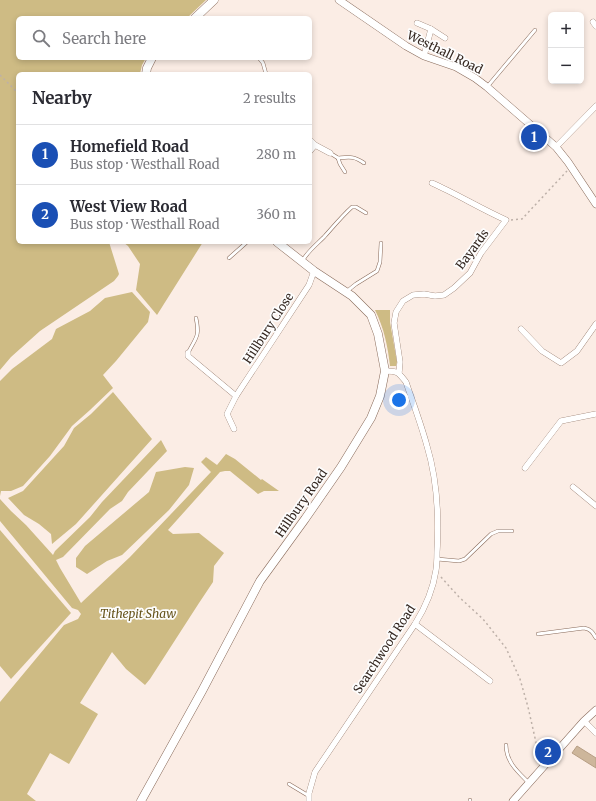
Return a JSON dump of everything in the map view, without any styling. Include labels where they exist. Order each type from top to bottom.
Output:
[{"type":"main road","points":[[197,16],[214,0]]},
{"type":"main road","points":[[146,72],[151,60]]},
{"type":"main road","name":"Hillbury Road","points":[[141,801],[202,692],[260,581],[305,520],[341,467],[371,418],[380,396],[385,371],[378,334],[371,315],[352,296],[314,271],[280,244]]},
{"type":"street","name":"Westhall Road","points":[[339,0],[406,46],[424,56],[456,67],[487,87],[556,147],[596,204]]},
{"type":"street","points":[[417,23],[431,29],[445,38]]},
{"type":"street","points":[[424,56],[431,29]]},
{"type":"street","points":[[556,147],[596,106]]},
{"type":"street","points":[[312,142],[330,153]]},
{"type":"street","points":[[312,149],[315,145]]},
{"type":"street","name":"Bayards","points":[[399,373],[400,362],[394,323],[396,312],[403,302],[413,295],[444,295],[454,288],[470,273],[482,253],[506,220],[488,213],[473,203],[432,183]]},
{"type":"street","name":"Hillbury Close","points":[[234,429],[227,414],[236,396],[309,285],[314,271]]},
{"type":"street","points":[[520,329],[542,351],[561,363],[577,351],[596,324]]},
{"type":"street","points":[[188,354],[188,356],[236,396]]},
{"type":"street","points":[[385,371],[399,373]]},
{"type":"street","name":"Searchwood Road","points":[[309,799],[312,782],[316,772],[424,610],[436,570],[438,513],[435,484],[427,446],[406,382],[399,373]]},
{"type":"street","points":[[525,468],[561,421],[596,414]]},
{"type":"street","points":[[573,486],[596,506]]},
{"type":"street","points":[[415,624],[490,681]]},
{"type":"street","points":[[513,801],[584,721],[596,710]]},
{"type":"street","points":[[584,721],[596,733]]},
{"type":"lane","points":[[487,87],[535,30]]},
{"type":"lane","points":[[261,60],[265,72]]},
{"type":"lane","points":[[330,153],[338,158],[345,172]]},
{"type":"lane","points":[[338,158],[350,156],[364,163]]},
{"type":"lane","points":[[302,262],[307,253],[352,207],[356,207],[366,213]]},
{"type":"lane","points":[[346,292],[377,271],[380,262],[381,242]]},
{"type":"lane","points":[[229,258],[245,244]]},
{"type":"lane","points":[[188,354],[198,335],[196,318]]},
{"type":"lane","points":[[437,559],[459,561],[465,559],[492,534],[498,531],[512,531]]},
{"type":"lane","points":[[538,634],[584,628],[592,631],[596,638]]},
{"type":"lane","points":[[506,745],[510,763],[529,783]]},
{"type":"lane","points":[[289,784],[309,799]]},
{"type":"path","points":[[0,76],[16,91]]},
{"type":"path","points":[[506,220],[522,219],[571,167]]},
{"type":"path","points":[[436,570],[445,583],[483,619],[506,648],[520,679],[528,706],[542,768]]},
{"type":"green space","points":[[0,0],[206,0],[189,16],[16,16],[16,60],[145,60],[140,72],[16,72],[16,244],[110,244],[119,274],[114,281],[40,331],[11,357],[0,370]]},
{"type":"green space","points":[[126,244],[202,244],[157,315],[136,290],[140,264]]},
{"type":"green space","points":[[132,292],[150,312],[148,322],[103,375],[113,388],[72,426],[50,456],[23,486],[11,491],[1,491],[0,496],[0,381],[12,369],[52,339],[56,329],[90,311],[105,298]]},
{"type":"green space","points":[[375,310],[390,310],[390,322],[397,362],[396,366],[390,366],[385,338]]},
{"type":"green space","points":[[113,392],[152,439],[76,524],[52,544],[51,534],[39,524],[24,515],[8,498],[23,491],[64,446],[74,428],[91,414]]},
{"type":"green space","name":"Tithepit Shaw","points":[[161,440],[167,451],[128,492],[122,501],[110,509],[63,557],[56,560],[81,603],[130,557],[211,472],[201,462],[206,457],[217,465],[226,454],[235,459],[261,480],[262,479],[279,491],[264,491],[258,494],[230,471],[220,472],[168,530],[173,534],[199,533],[224,553],[214,566],[213,582],[150,679],[145,685],[126,669],[112,652],[80,703],[98,714],[69,764],[50,753],[27,794],[36,801],[0,801],[0,702],[64,625],[78,619],[81,614],[78,610],[72,608],[0,521],[0,499],[53,555],[55,551],[90,517],[102,502]]},
{"type":"green space","points":[[185,467],[194,468],[189,485],[169,510],[122,555],[107,561],[87,574],[76,567],[76,558],[85,546],[149,492],[156,472]]},
{"type":"green space","points":[[0,530],[71,613],[11,679],[0,666]]},
{"type":"building","points":[[577,746],[596,758],[596,768],[572,753]]},
{"type":"place","name":"Homefield Road","points":[[534,137]]},
{"type":"place","name":"West View Road","points":[[548,752]]}]
